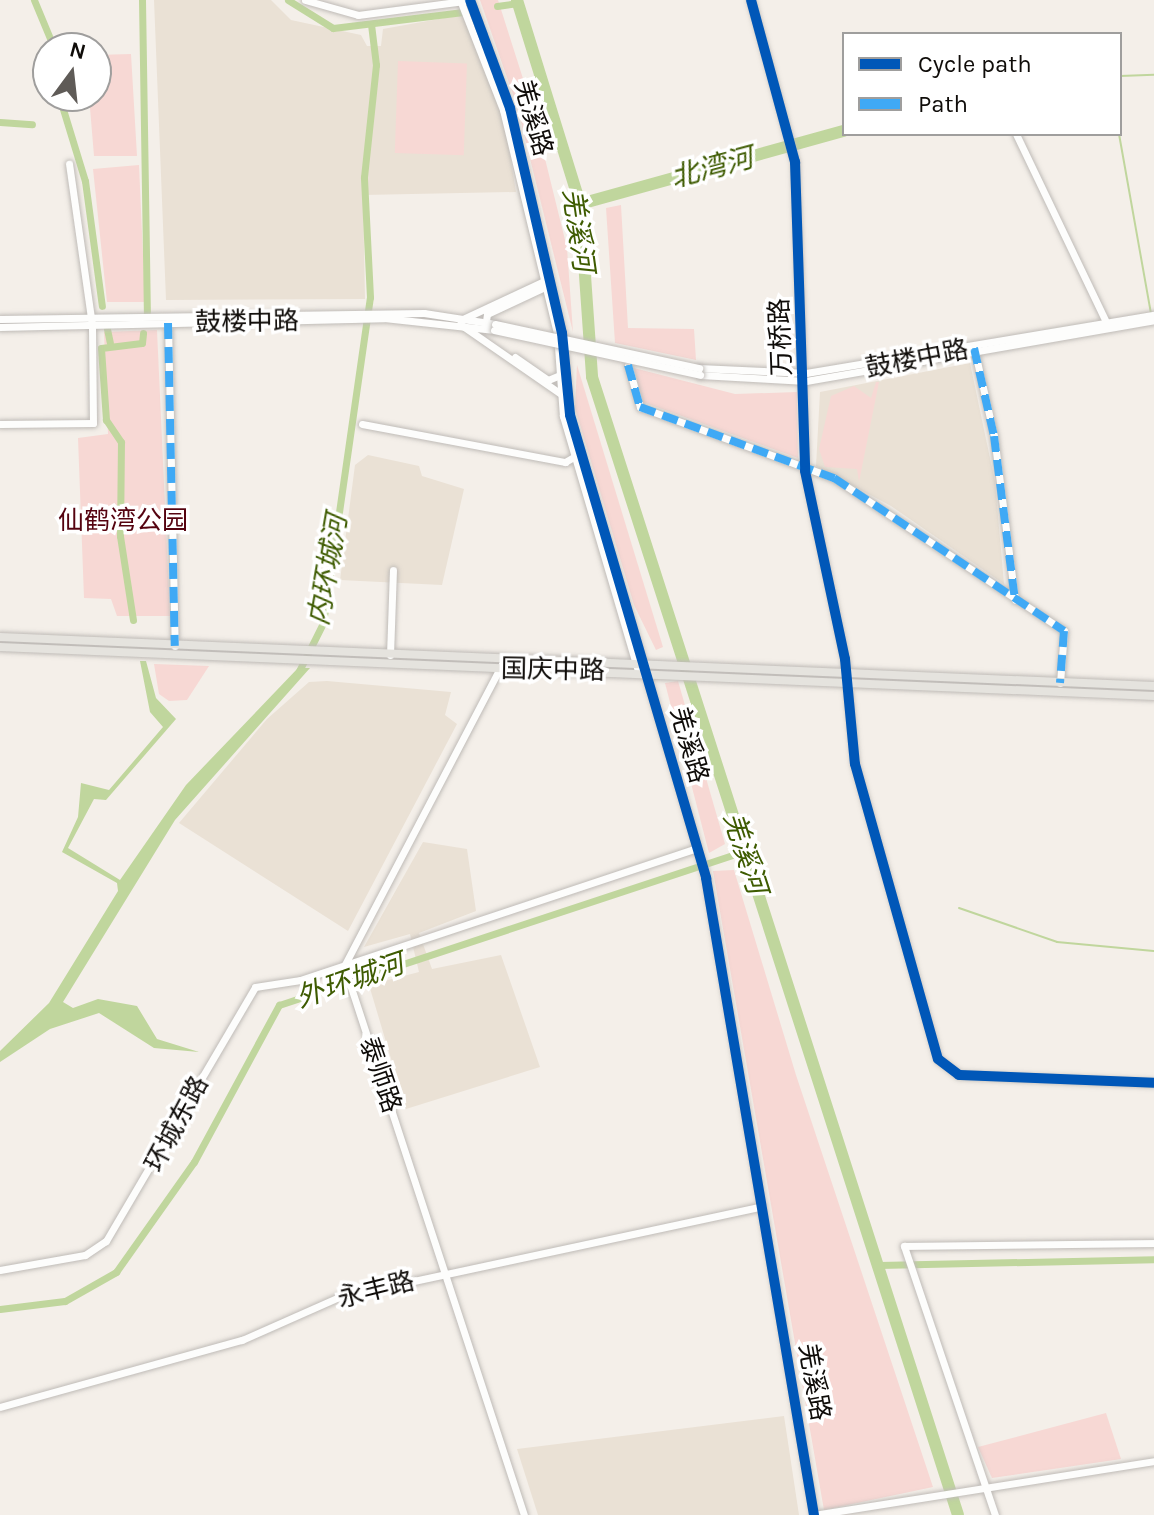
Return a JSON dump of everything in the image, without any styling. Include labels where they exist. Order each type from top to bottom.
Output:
[{"type":"main road","name":"国庆中路","points":[[0,637],[302,652],[505,658],[843,678]]},
{"type":"main road","name":"国庆中路","points":[[0,647],[500,669],[640,667]]},
{"type":"main road","points":[[843,678],[1154,686]]},
{"type":"main road","points":[[843,678],[1154,696]]},
{"type":"street","points":[[305,0],[358,15],[470,0]]},
{"type":"street","name":"羌溪路","points":[[470,0],[510,108],[547,283],[563,394]]},
{"type":"street","name":"万桥路","points":[[751,0],[795,162],[806,377],[805,471],[843,678],[855,764],[938,1059],[959,1075],[1154,1083]]},
{"type":"street","name":"羌溪路","points":[[460,1],[503,110],[547,283],[563,394],[578,455],[706,878],[814,1515]]},
{"type":"street","points":[[806,377],[1108,325],[1017,136]]},
{"type":"street","points":[[0,424],[93,423],[92,321],[69,164]]},
{"type":"street","points":[[460,320],[547,283]]},
{"type":"street","points":[[547,283],[487,314],[490,326],[482,334],[548,380],[560,375]]},
{"type":"street","points":[[0,319],[92,321],[369,316]]},
{"type":"street","name":"鼓楼中路","points":[[0,327],[92,321],[168,323],[369,316],[460,320],[699,371],[806,377],[1154,317]]},
{"type":"street","points":[[460,320],[563,394]]},
{"type":"street","points":[[168,323],[175,646]]},
{"type":"street","points":[[974,348],[994,436],[1015,600]]},
{"type":"street","points":[[628,365],[640,407],[805,471],[877,504],[1064,631],[1060,683]]},
{"type":"street","points":[[362,424],[565,462],[578,455]]},
{"type":"street","points":[[390,655],[393,570]]},
{"type":"street","points":[[345,969],[505,658]]},
{"type":"street","name":"环城东路","points":[[0,1270],[85,1255],[106,1241],[255,987],[345,969],[697,848]]},
{"type":"street","name":"泰师路","points":[[345,969],[524,1515]]},
{"type":"street","name":"永丰路","points":[[0,1407],[242,1340],[339,1297],[762,1206]]},
{"type":"street","points":[[995,1515],[904,1246],[1154,1243]]},
{"type":"street","points":[[814,1515],[984,1485],[1154,1461]]},
{"type":"shaded area","points":[[154,0],[271,0],[291,20],[361,35],[367,46],[381,46],[383,29],[466,14],[503,114],[516,192],[363,195],[365,299],[166,300]]},
{"type":"shaded area","points":[[970,363],[995,482],[1004,584],[891,506],[816,466],[820,392]]},
{"type":"shaded area","points":[[368,455],[419,466],[422,476],[464,489],[442,585],[340,580],[355,465]]},
{"type":"shaded area","points":[[140,661],[146,661],[156,698],[176,719],[106,800],[94,799],[68,848],[120,880],[186,785],[298,668],[310,668],[175,820],[63,1002],[73,1008],[98,999],[137,1006],[157,1039],[199,1052],[154,1048],[99,1013],[50,1029],[0,1062],[0,1051],[49,1003],[118,891],[117,883],[62,852],[78,817],[81,783],[109,790],[163,727],[150,712]]},
{"type":"shaded area","points":[[309,682],[451,692],[445,715],[457,724],[348,931],[179,823],[267,719]]},
{"type":"shaded area","points":[[423,842],[467,849],[476,911],[419,933],[432,969],[501,955],[540,1067],[406,1109],[369,985],[419,972],[410,934],[364,947]]},
{"type":"shaded area","points":[[784,1416],[799,1515],[538,1515],[517,1449]]},
{"type":"green space","points":[[480,0],[498,0],[533,110],[567,248],[573,332],[517,106]]},
{"type":"green space","points":[[131,54],[137,156],[94,156],[90,112],[112,112],[112,55]]},
{"type":"green space","points":[[398,61],[467,63],[464,155],[395,153]]},
{"type":"green space","points":[[139,165],[145,302],[107,302],[93,169]]},
{"type":"green space","points":[[621,205],[628,328],[694,329],[696,360],[615,343],[606,208]]},
{"type":"green space","name":"仙鹤湾公园","points":[[157,330],[170,616],[117,616],[111,599],[84,598],[78,438],[108,434],[104,332]]},
{"type":"green space","points":[[577,365],[663,647],[656,650],[634,605],[575,408]]},
{"type":"green space","points":[[634,368],[735,394],[797,392],[798,458],[643,402]]},
{"type":"green space","points":[[876,382],[879,382],[859,482],[857,469],[825,467],[819,449],[831,396],[854,386],[871,398]]},
{"type":"green space","points":[[154,664],[209,666],[187,700],[169,701],[159,694]]},
{"type":"green space","points":[[678,681],[725,844],[709,853],[665,683]]},
{"type":"green space","points":[[734,870],[796,1075],[933,1487],[824,1510],[713,871]]},
{"type":"green space","points":[[1106,1413],[1121,1459],[992,1478],[978,1447]]},
{"type":"waterway","points":[[34,0],[47,32]]},
{"type":"waterway","points":[[142,0],[147,312]]},
{"type":"waterway","name":"内环城河","points":[[288,0],[333,28],[463,12]]},
{"type":"waterway","name":"羌溪河","points":[[517,0],[580,204],[592,377],[958,1515]]},
{"type":"waterway","points":[[497,6],[518,3]]},
{"type":"waterway","name":"内环城河","points":[[297,675],[323,623],[370,297],[364,177],[376,65],[371,26]]},
{"type":"waterway","name":"北湾河","points":[[1122,76],[1154,75]]},
{"type":"waterway","points":[[64,112],[85,181],[102,306]]},
{"type":"waterway","points":[[0,122],[32,124]]},
{"type":"waterway","name":"北湾河","points":[[580,204],[842,132]]},
{"type":"waterway","points":[[1119,136],[1151,313]]},
{"type":"waterway","points":[[107,329],[110,343]]},
{"type":"waterway","points":[[133,620],[120,536],[121,442],[106,420],[101,348],[142,343],[143,333]]},
{"type":"waterway","name":"外环城河","points":[[0,1309],[65,1301],[116,1272],[194,1162],[279,1005],[746,851]]},
{"type":"waterway","points":[[959,908],[1057,942],[1154,951]]},
{"type":"waterway","points":[[879,1265],[1154,1259]]},
{"type":"marked path","points":[[168,323],[175,646]]},
{"type":"marked path","points":[[974,348],[994,436],[1015,600]]},
{"type":"marked path","points":[[628,365],[640,407],[834,478],[1064,631],[1060,683]]},
{"type":"cycle path","points":[[470,0],[510,108],[562,333],[570,415],[706,878],[814,1515]]},
{"type":"cycle path","points":[[751,0],[795,162],[805,471],[845,659],[855,764],[938,1059],[959,1075],[1154,1083]]}]
